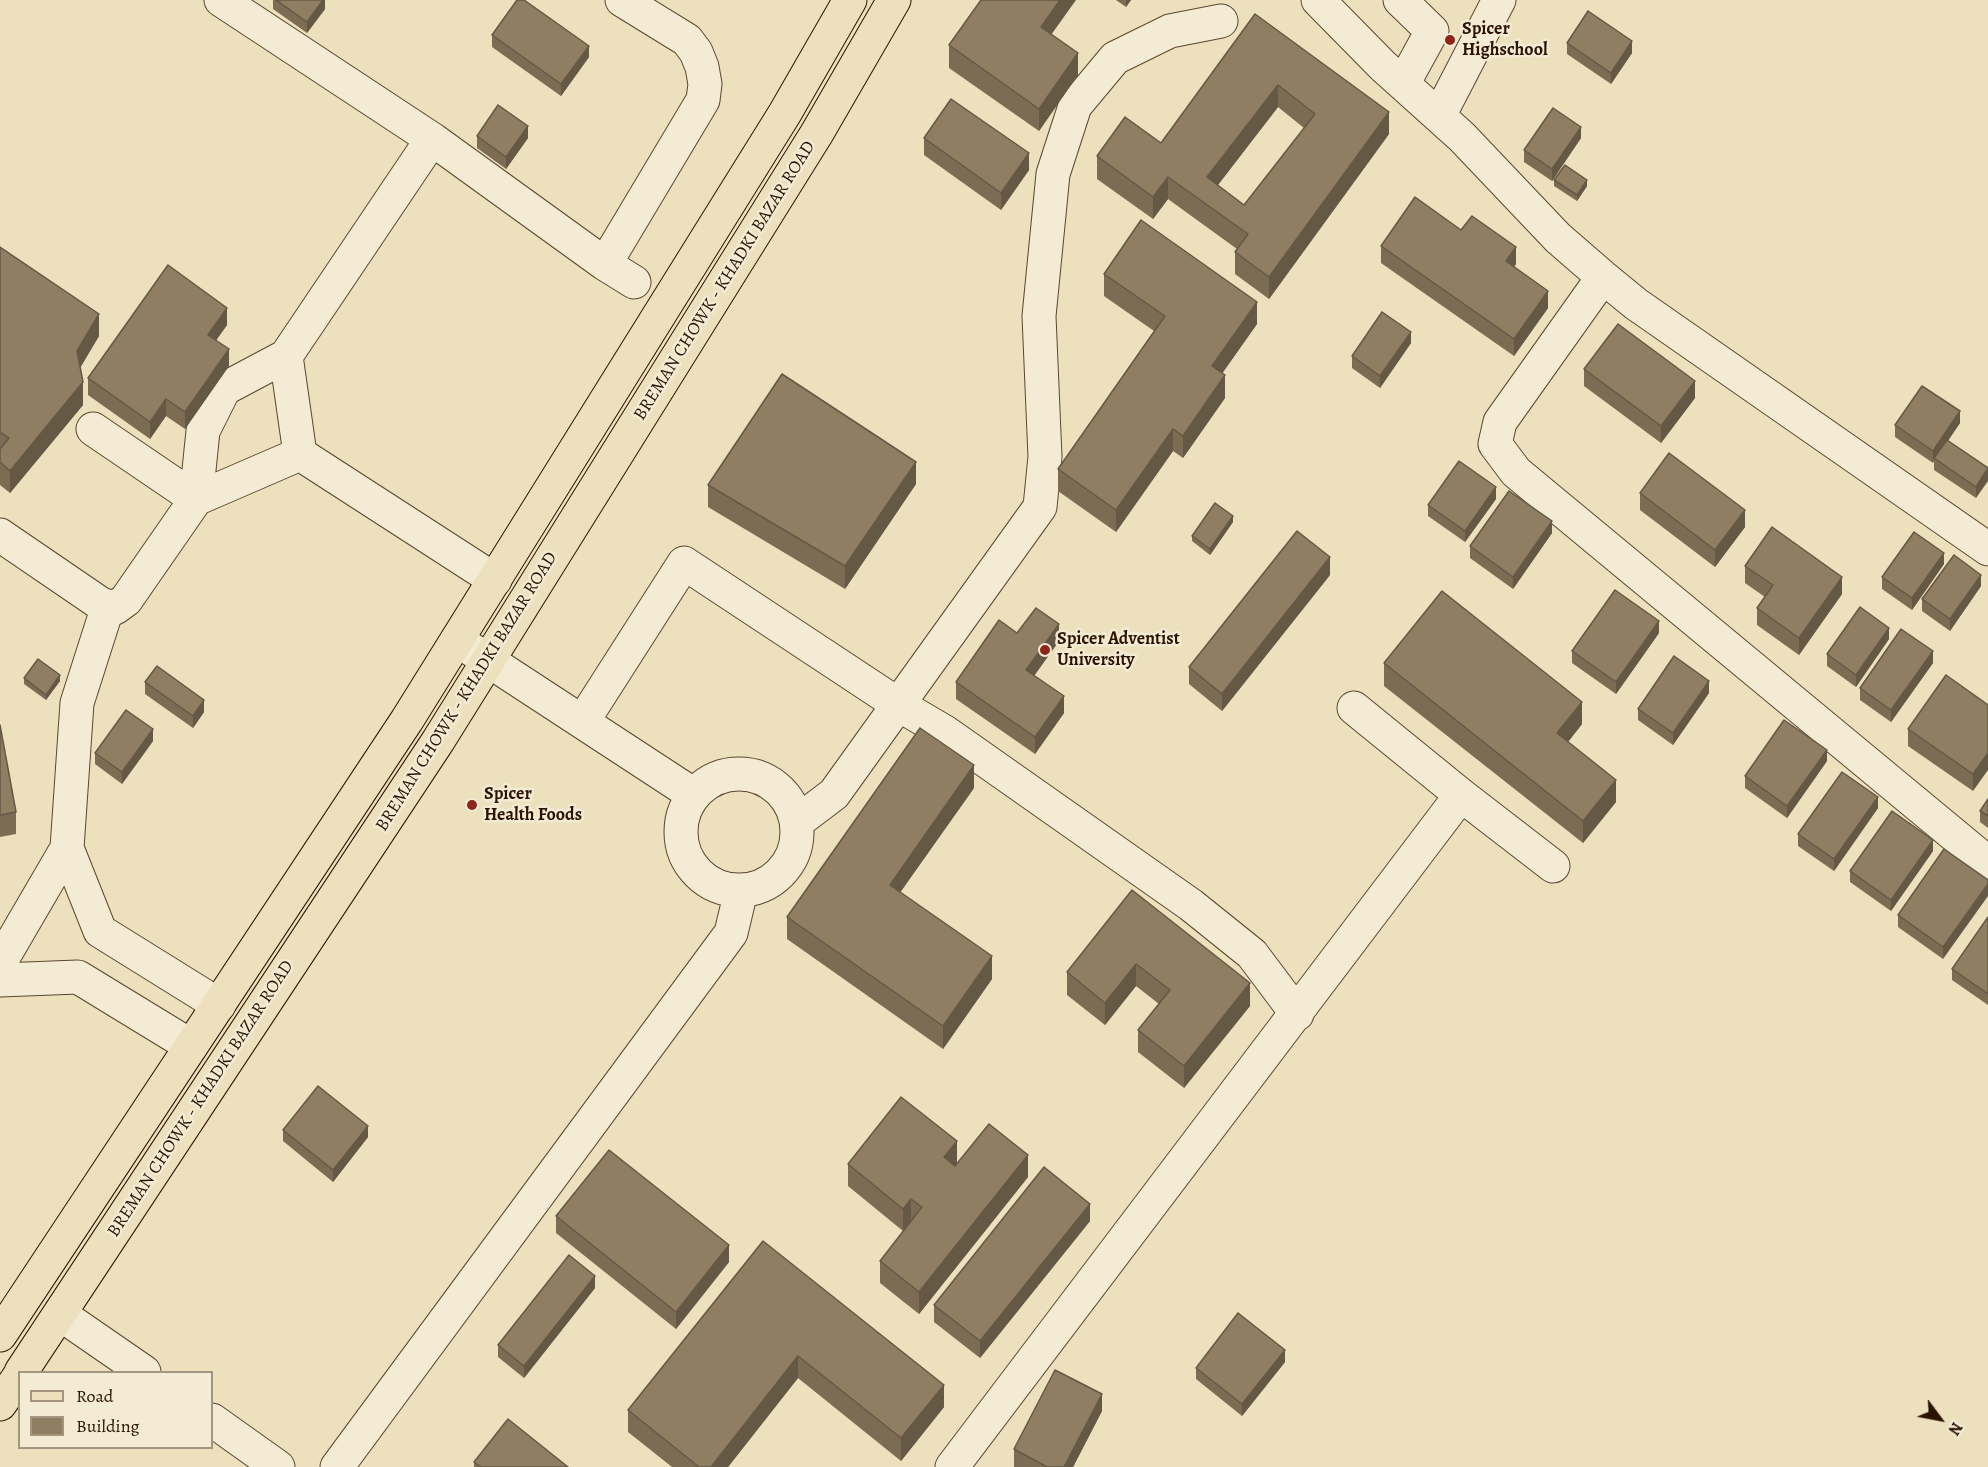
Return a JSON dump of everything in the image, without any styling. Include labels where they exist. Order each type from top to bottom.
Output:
[{"type":"main road","name":"BREMAN CHOWK - KHADKI BAZAR ROAD","points":[[0,1335],[400,730],[785,113],[850,0]]},
{"type":"main road","name":"BREMAN CHOWK - KHADKI BAZAR ROAD","points":[[22,1371],[438,741],[817,132],[894,0]]},
{"type":"main road","name":"BREMAN CHOWK - KHADKI BAZAR ROAD","points":[[0,1404],[18,1377]]},
{"type":"street","points":[[221,0],[432,139],[605,264],[634,282]]},
{"type":"street","points":[[605,264],[703,100],[705,84],[702,66],[687,40],[622,0]]},
{"type":"street","points":[[1318,0],[1403,84],[1462,137],[1558,238],[1603,277],[1636,304],[1988,549]]},
{"type":"street","points":[[1400,0],[1432,31],[1403,84]]},
{"type":"street","points":[[1439,116],[1499,0]]},
{"type":"street","points":[[797,822],[834,794],[1040,507],[1045,457],[1039,316],[1053,174],[1075,106],[1115,57],[1170,31],[1221,21]]},
{"type":"street","points":[[0,535],[101,604],[115,608],[126,600],[196,499],[203,431],[224,389],[286,356],[432,139]]},
{"type":"street","points":[[1603,277],[1500,422],[1495,444],[1516,472],[1988,863]]},
{"type":"street","points":[[286,356],[300,454],[495,579]]},
{"type":"street","points":[[93,429],[196,499]]},
{"type":"street","points":[[196,499],[300,454]]},
{"type":"street","points":[[583,721],[684,563],[899,705],[945,732],[1191,905],[1252,954],[1297,1014]]},
{"type":"street","points":[[108,606],[77,703],[67,848],[100,931],[219,1005]]},
{"type":"street","points":[[457,640],[694,795]]},
{"type":"street","points":[[1354,708],[1553,866]]},
{"type":"street","points":[[738,773],[755,775],[770,782],[783,792],[792,806],[797,822],[798,839],[793,855],[784,869],[772,880],[757,888],[741,891],[709,882],[686,858],[681,842],[681,825],[685,809],[694,795],[707,783],[721,776],[738,773]]},
{"type":"street","points":[[952,1467],[1461,795]]},
{"type":"street","points":[[0,963],[67,848]]},
{"type":"street","points":[[337,1467],[731,933],[741,891]]},
{"type":"street","points":[[0,980],[78,977],[191,1046]]},
{"type":"street","points":[[60,1314],[143,1371]]},
{"type":"street","points":[[213,1421],[278,1467]]},
{"type":"building","points":[[276,0],[323,0],[307,22]]},
{"type":"building","points":[[517,0],[524,0],[589,46],[561,84],[492,35]]},
{"type":"building","points":[[981,0],[1060,0],[1041,27],[1078,53],[1039,109],[949,45]]},
{"type":"building","points":[[1588,11],[1632,41],[1611,73],[1567,43]]},
{"type":"building","points":[[1255,14],[1389,112],[1269,277],[1235,252],[1248,234],[1168,177],[1153,197],[1097,156],[1125,117],[1161,143]],"holes":[[[1278,85],[1315,114],[1244,205],[1207,177]]]},
{"type":"building","points":[[951,99],[1029,153],[1001,193],[924,138]]},
{"type":"building","points":[[498,105],[528,126],[506,157],[477,136]]},
{"type":"building","points":[[1553,108],[1581,127],[1552,169],[1524,150]]},
{"type":"building","points":[[1565,165],[1587,180],[1577,195],[1554,180]]},
{"type":"building","points":[[1415,197],[1461,230],[1472,216],[1516,247],[1506,261],[1548,291],[1514,339],[1381,246]]},
{"type":"building","points":[[1141,220],[1257,302],[1212,366],[1225,375],[1183,436],[1173,429],[1116,510],[1058,469],[1165,316],[1104,274]]},
{"type":"building","points":[[0,247],[99,314],[77,351],[83,382],[10,471],[0,462],[0,449],[9,438],[0,432]]},
{"type":"building","points":[[168,265],[227,308],[208,335],[229,349],[185,412],[166,399],[150,422],[88,378]]},
{"type":"building","points":[[1382,312],[1411,332],[1380,376],[1352,356]]},
{"type":"building","points":[[1618,324],[1695,381],[1661,426],[1584,369]]},
{"type":"building","points":[[782,374],[916,462],[845,566],[708,485]]},
{"type":"building","points":[[1922,386],[1960,411],[1933,451],[1895,425]]},
{"type":"building","points":[[1947,440],[1988,468],[1976,487],[1934,458]]},
{"type":"building","points":[[1669,453],[1745,510],[1715,550],[1640,493]]},
{"type":"building","points":[[1459,461],[1496,487],[1465,531],[1428,505]]},
{"type":"building","points":[[1509,491],[1552,521],[1513,577],[1470,546]]},
{"type":"building","points":[[1215,503],[1233,516],[1210,549],[1192,536]]},
{"type":"building","points":[[1772,527],[1842,577],[1799,638],[1757,608],[1773,585],[1745,566]]},
{"type":"building","points":[[1297,531],[1330,557],[1222,694],[1189,667]]},
{"type":"building","points":[[1914,532],[1944,553],[1912,598],[1882,577]]},
{"type":"building","points":[[1954,555],[1981,575],[1950,619],[1922,599]]},
{"type":"building","points":[[1615,590],[1659,621],[1616,682],[1572,651]]},
{"type":"building","points":[[1442,591],[1582,702],[1557,733],[1616,780],[1583,821],[1384,663]]},
{"type":"building","points":[[1860,607],[1889,628],[1856,675],[1827,654]]},
{"type":"building","points":[[1036,608],[1059,624],[1026,670],[1064,696],[1035,737],[956,682],[999,620],[1017,633]]},
{"type":"building","points":[[1901,629],[1933,651],[1891,710],[1860,688]]},
{"type":"building","points":[[1674,656],[1709,681],[1673,733],[1638,709]]},
{"type":"building","points":[[38,659],[60,675],[46,695],[24,678]]},
{"type":"building","points":[[157,666],[204,700],[193,716],[145,682]]},
{"type":"building","points":[[1946,675],[1988,705],[1988,753],[1973,774],[1908,729]]},
{"type":"building","points":[[126,710],[153,729],[122,772],[95,753]]},
{"type":"building","points":[[1784,720],[1827,750],[1787,806],[1745,776]]},
{"type":"building","points":[[0,725],[16,812],[0,815]]},
{"type":"building","points":[[920,728],[974,765],[890,885],[992,956],[943,1026],[787,917]]},
{"type":"building","points":[[1842,772],[1878,797],[1834,859],[1798,834]]},
{"type":"building","points":[[1988,799],[1988,816],[1980,811]]},
{"type":"building","points":[[1892,811],[1933,840],[1891,900],[1850,871]]},
{"type":"building","points":[[1944,849],[1988,880],[1988,884],[1943,947],[1898,915]]},
{"type":"building","points":[[1132,890],[1250,983],[1184,1066],[1138,1030],[1170,990],[1136,964],[1105,1003],[1067,972]]},
{"type":"building","points":[[1988,917],[1988,994],[1952,969]]},
{"type":"building","points":[[318,1086],[368,1126],[333,1170],[283,1130]]},
{"type":"building","points":[[901,1097],[957,1141],[944,1157],[955,1166],[989,1124],[1028,1155],[919,1292],[880,1261],[922,1207],[911,1199],[903,1209],[848,1164]]},
{"type":"building","points":[[609,1150],[729,1245],[676,1312],[556,1216]]},
{"type":"building","points":[[1044,1167],[1090,1204],[980,1341],[934,1305]]},
{"type":"building","points":[[763,1241],[944,1385],[901,1438],[798,1356],[711,1467],[699,1467],[628,1410]]},
{"type":"building","points":[[569,1255],[595,1276],[524,1366],[498,1345]]},
{"type":"building","points":[[1238,1313],[1285,1350],[1242,1404],[1196,1368]]},
{"type":"building","points":[[1055,1370],[1102,1394],[1064,1467],[1047,1467],[1014,1449]]},
{"type":"building","points":[[508,1419],[568,1467],[481,1467],[474,1462]]},
{"type":"place","name":"Spicer Highschool","points":[[1450,40]]},
{"type":"place","name":"Spicer Adventist University","points":[[1045,650]]},
{"type":"place","name":"Spicer Health Foods","points":[[472,805]]}]
